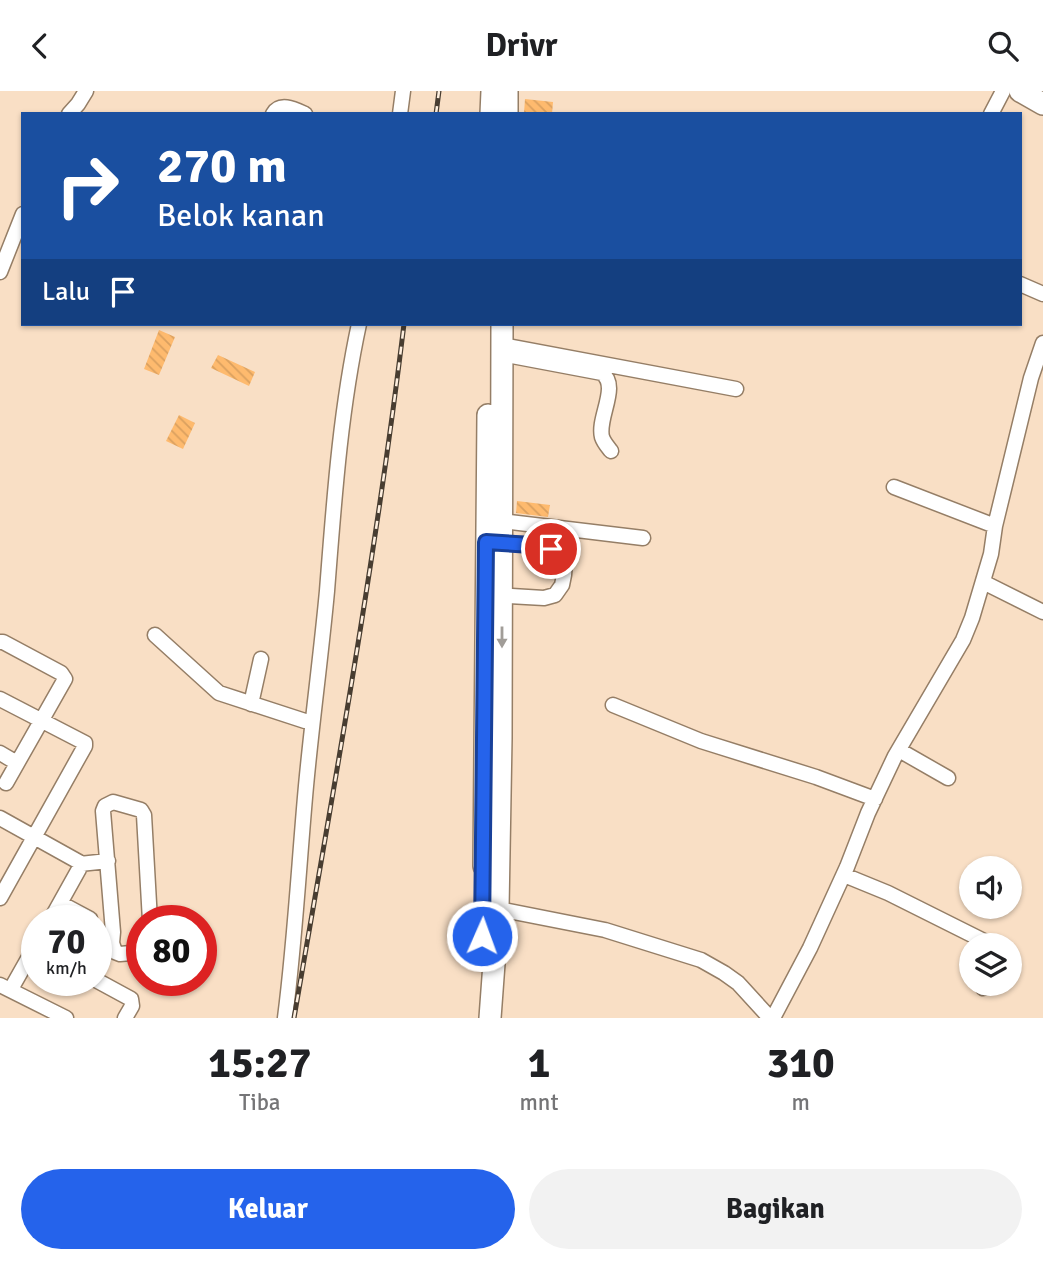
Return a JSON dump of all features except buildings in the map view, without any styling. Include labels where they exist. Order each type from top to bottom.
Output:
[{"type":"highway","points":[[491,112],[492,91]]},
{"type":"highway","points":[[507,91],[507,112]]},
{"type":"highway","points":[[1020,91],[1043,104]]},
{"type":"highway","points":[[489,326],[498,909],[490,1018]]},
{"type":"highway","points":[[494,542],[502,521],[502,342]]},
{"type":"highway","points":[[476,1018],[484,913],[494,595]]},
{"type":"street","points":[[71,112],[86,91]]},
{"type":"street","points":[[400,112],[403,91]]},
{"type":"street","points":[[992,112],[1003,91]]},
{"type":"street","points":[[274,112],[285,107],[299,112]]},
{"type":"street","points":[[0,272],[21,219]]},
{"type":"street","points":[[1022,285],[1043,294]]},
{"type":"street","points":[[285,1018],[339,453],[359,326]]},
{"type":"street","points":[[502,342],[736,389]]},
{"type":"street","points":[[502,342],[512,356],[602,373],[608,377],[608,396],[601,434],[611,451]]},
{"type":"street","points":[[498,909],[605,930],[701,960],[738,983],[771,1018],[810,948],[899,750],[963,640],[979,599],[995,526],[1037,381],[1043,343]]},
{"type":"street","points":[[894,487],[995,526]]},
{"type":"street","points":[[502,521],[643,538]]},
{"type":"street","points":[[494,542],[551,549],[561,553],[565,562],[562,585],[555,595],[544,598],[494,595]]},
{"type":"street","points":[[983,582],[1043,613]]},
{"type":"street","points":[[155,635],[216,691],[305,720]]},
{"type":"street","points":[[0,642],[64,676],[65,682],[6,783]]},
{"type":"street","points":[[251,704],[261,659]]},
{"type":"street","points":[[310,745],[305,720],[308,706],[317,688]]},
{"type":"street","points":[[0,699],[85,743],[35,837],[5,879],[0,898]]},
{"type":"street","points":[[613,705],[701,741],[816,777],[875,799]]},
{"type":"street","points":[[899,750],[948,778]]},
{"type":"street","points":[[0,753],[17,763]]},
{"type":"street","points":[[126,953],[115,952],[112,943],[103,811],[113,802],[141,810],[144,815],[149,905]]},
{"type":"street","points":[[0,818],[80,864]]},
{"type":"street","points":[[80,864],[108,860]]},
{"type":"street","points":[[64,905],[60,903],[80,864]]},
{"type":"street","points":[[844,875],[888,893],[968,933]]},
{"type":"street","points":[[21,966],[5,987],[61,1017]]},
{"type":"street","points":[[112,989],[131,999],[132,1006],[125,1018]]},
{"type":"railway","points":[[436,112],[439,91]]},
{"type":"railway","points":[[294,1018],[367,585],[404,326]]},
{"type":"route","points":[[482,936],[486,542],[551,549]]}]
